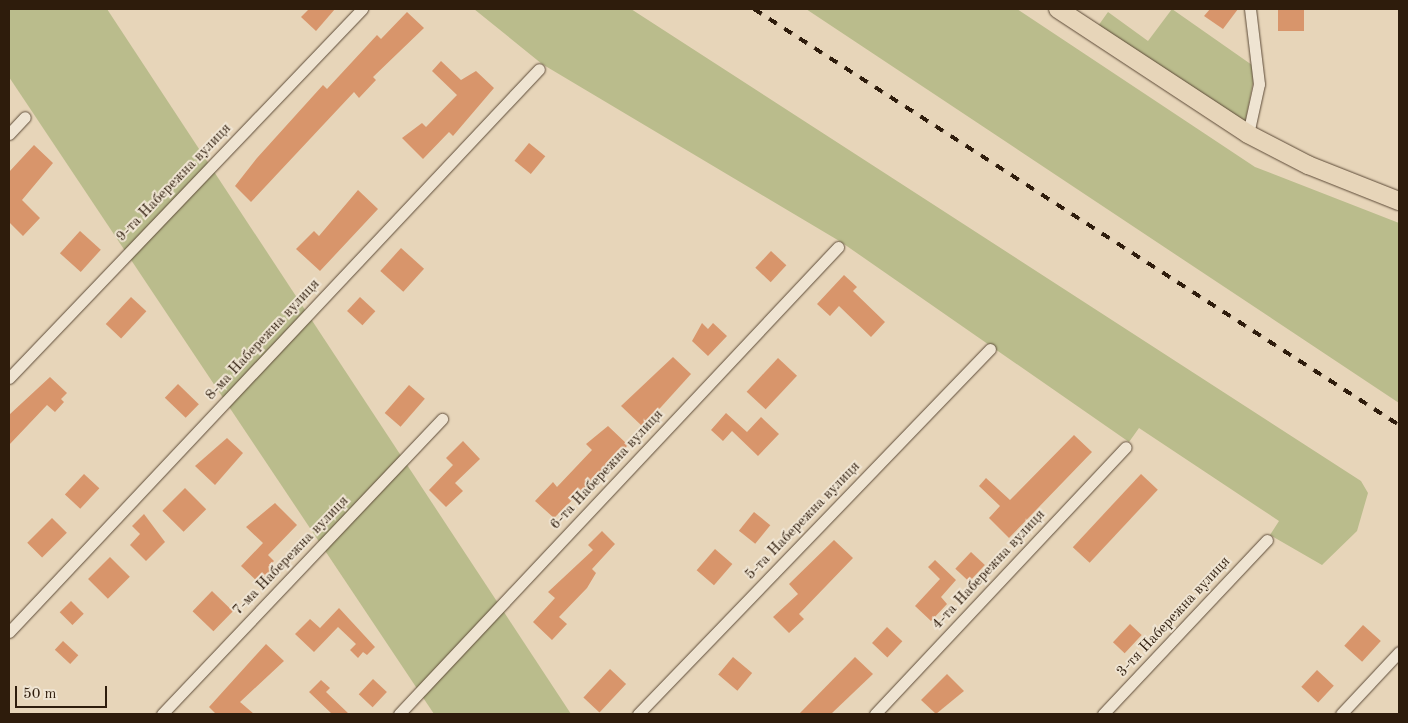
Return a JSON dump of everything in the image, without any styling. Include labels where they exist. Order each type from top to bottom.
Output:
[{"type":"main road","points":[[1058,9],[1248,134],[1308,165],[1399,201]]},
{"type":"street","name":"9-та Набережна вулиця","points":[[9,378],[362,9]]},
{"type":"street","points":[[1248,134],[1259,84],[1250,9]]},
{"type":"street","name":"8-ма Набережна вулиця","points":[[9,632],[539,69]]},
{"type":"street","points":[[9,134],[25,117]]},
{"type":"street","name":"6-та Набережна вулиця","points":[[398,714],[838,247]]},
{"type":"street","name":"5-та Набережна вулиця","points":[[638,714],[990,349]]},
{"type":"street","name":"7-ма Набережна вулиця","points":[[162,714],[442,418]]},
{"type":"street","name":"4-та Набережна вулиця","points":[[874,714],[1126,447]]},
{"type":"street","name":"3-тя Набережна вулиця","points":[[1103,714],[1267,540]]},
{"type":"street","points":[[1341,714],[1399,652]]},
{"type":"green space","points":[[9,9],[107,9],[571,714],[434,714],[9,77]]},
{"type":"green space","points":[[474,9],[631,9],[1361,481],[1368,493],[1357,531],[1322,565],[1270,535],[1279,521],[1139,428],[1129,442],[841,242],[542,64]]},
{"type":"green space","points":[[806,9],[1017,9],[1255,167],[1399,223],[1399,403]]},
{"type":"green space","points":[[1172,9],[1252,65],[1253,83],[1245,123],[1098,26],[1108,12],[1148,41]]},
{"type":"building","points":[[309,9],[335,9],[316,31],[301,17]]},
{"type":"building","points":[[1210,9],[1238,9],[1223,29],[1204,16]]},
{"type":"building","points":[[1278,9],[1304,9],[1304,31],[1278,31]]},
{"type":"building","points":[[407,12],[424,28],[373,77],[376,80],[359,98],[354,92],[251,202],[235,186],[257,158],[323,85],[327,89],[377,35],[381,39]]},
{"type":"building","points":[[441,61],[461,80],[476,71],[494,88],[453,136],[449,132],[423,159],[402,138],[422,123],[426,127],[457,95],[432,71]]},
{"type":"building","points":[[529,143],[545,156],[531,174],[515,161]]},
{"type":"building","points":[[34,145],[53,163],[22,200],[40,218],[23,236],[9,222],[9,172]]},
{"type":"building","points":[[358,190],[378,209],[320,271],[296,249],[314,231],[319,236]]},
{"type":"building","points":[[80,231],[101,250],[81,272],[60,253]]},
{"type":"building","points":[[401,248],[424,269],[403,292],[380,271]]},
{"type":"building","points":[[771,251],[786,265],[771,282],[755,268]]},
{"type":"building","points":[[844,275],[857,287],[853,291],[885,322],[871,337],[839,306],[830,316],[817,304]]},
{"type":"building","points":[[131,297],[146,311],[121,338],[106,324]]},
{"type":"building","points":[[360,297],[375,311],[362,325],[347,311]]},
{"type":"building","points":[[702,323],[708,329],[713,323],[727,336],[708,356],[692,341]]},
{"type":"building","points":[[673,357],[691,374],[643,427],[621,406]]},
{"type":"building","points":[[778,358],[797,376],[766,409],[747,392]]},
{"type":"building","points":[[50,377],[67,393],[61,399],[64,402],[55,412],[47,405],[9,445],[9,415]]},
{"type":"building","points":[[178,384],[199,404],[186,418],[165,398]]},
{"type":"building","points":[[409,385],[425,399],[401,427],[385,413]]},
{"type":"building","points":[[726,413],[747,432],[761,417],[779,434],[758,456],[732,431],[723,441],[711,430]]},
{"type":"building","points":[[608,426],[628,445],[554,518],[535,501],[553,482],[557,487],[592,450],[586,444]]},
{"type":"building","points":[[1074,435],[1092,452],[1009,538],[989,518],[1000,506],[979,486],[986,478],[1010,500]]},
{"type":"building","points":[[227,438],[243,453],[215,485],[195,466]]},
{"type":"building","points":[[463,441],[480,459],[455,483],[463,491],[446,507],[429,490],[453,465],[446,458]]},
{"type":"building","points":[[84,474],[99,488],[80,509],[65,494]]},
{"type":"building","points":[[1141,474],[1158,490],[1090,563],[1073,547]]},
{"type":"building","points":[[185,488],[206,509],[184,532],[162,511]]},
{"type":"building","points":[[275,503],[297,525],[268,555],[274,561],[268,567],[271,570],[259,583],[241,566],[263,543],[246,527]]},
{"type":"building","points":[[754,512],[770,525],[755,544],[739,531]]},
{"type":"building","points":[[144,514],[165,542],[146,561],[130,545],[140,534],[132,526]]},
{"type":"building","points":[[52,518],[67,533],[42,558],[27,543]]},
{"type":"building","points":[[602,531],[615,544],[592,569],[596,573],[587,588],[559,617],[567,624],[552,640],[533,622],[555,598],[548,592],[593,550],[588,545]]},
{"type":"building","points":[[834,540],[853,558],[799,614],[804,619],[789,633],[773,617],[798,594],[789,584]]},
{"type":"building","points":[[715,549],[732,564],[714,585],[697,570]]},
{"type":"building","points":[[971,552],[985,565],[969,582],[955,569]]},
{"type":"building","points":[[110,557],[130,577],[108,599],[88,579]]},
{"type":"building","points":[[935,560],[956,580],[941,597],[947,604],[931,621],[915,606],[940,579],[928,567]]},
{"type":"building","points":[[212,591],[233,611],[213,631],[193,611]]},
{"type":"building","points":[[71,601],[84,614],[72,625],[60,612]]},
{"type":"building","points":[[339,608],[375,647],[367,655],[363,652],[358,658],[350,650],[356,644],[338,627],[314,652],[295,634],[310,619],[320,628]]},
{"type":"building","points":[[1130,624],[1142,635],[1125,653],[1113,642]]},
{"type":"building","points":[[1363,625],[1381,641],[1362,662],[1344,646]]},
{"type":"building","points":[[887,627],[902,641],[887,657],[872,643]]},
{"type":"building","points":[[63,641],[78,655],[70,664],[55,650]]},
{"type":"building","points":[[266,644],[284,661],[240,702],[254,714],[216,714],[209,707]]},
{"type":"building","points":[[733,657],[752,673],[737,691],[718,675]]},
{"type":"building","points":[[855,657],[873,674],[831,714],[799,714]]},
{"type":"building","points":[[610,669],[626,684],[599,713],[583,698]]},
{"type":"building","points":[[1317,670],[1334,686],[1318,703],[1301,687]]},
{"type":"building","points":[[947,674],[964,691],[936,714],[921,700]]},
{"type":"building","points":[[373,679],[387,692],[373,707],[359,694]]},
{"type":"building","points":[[321,680],[330,688],[326,692],[349,714],[332,714],[309,692]]},
{"type":"railway","points":[[754,9],[1399,425]]}]
